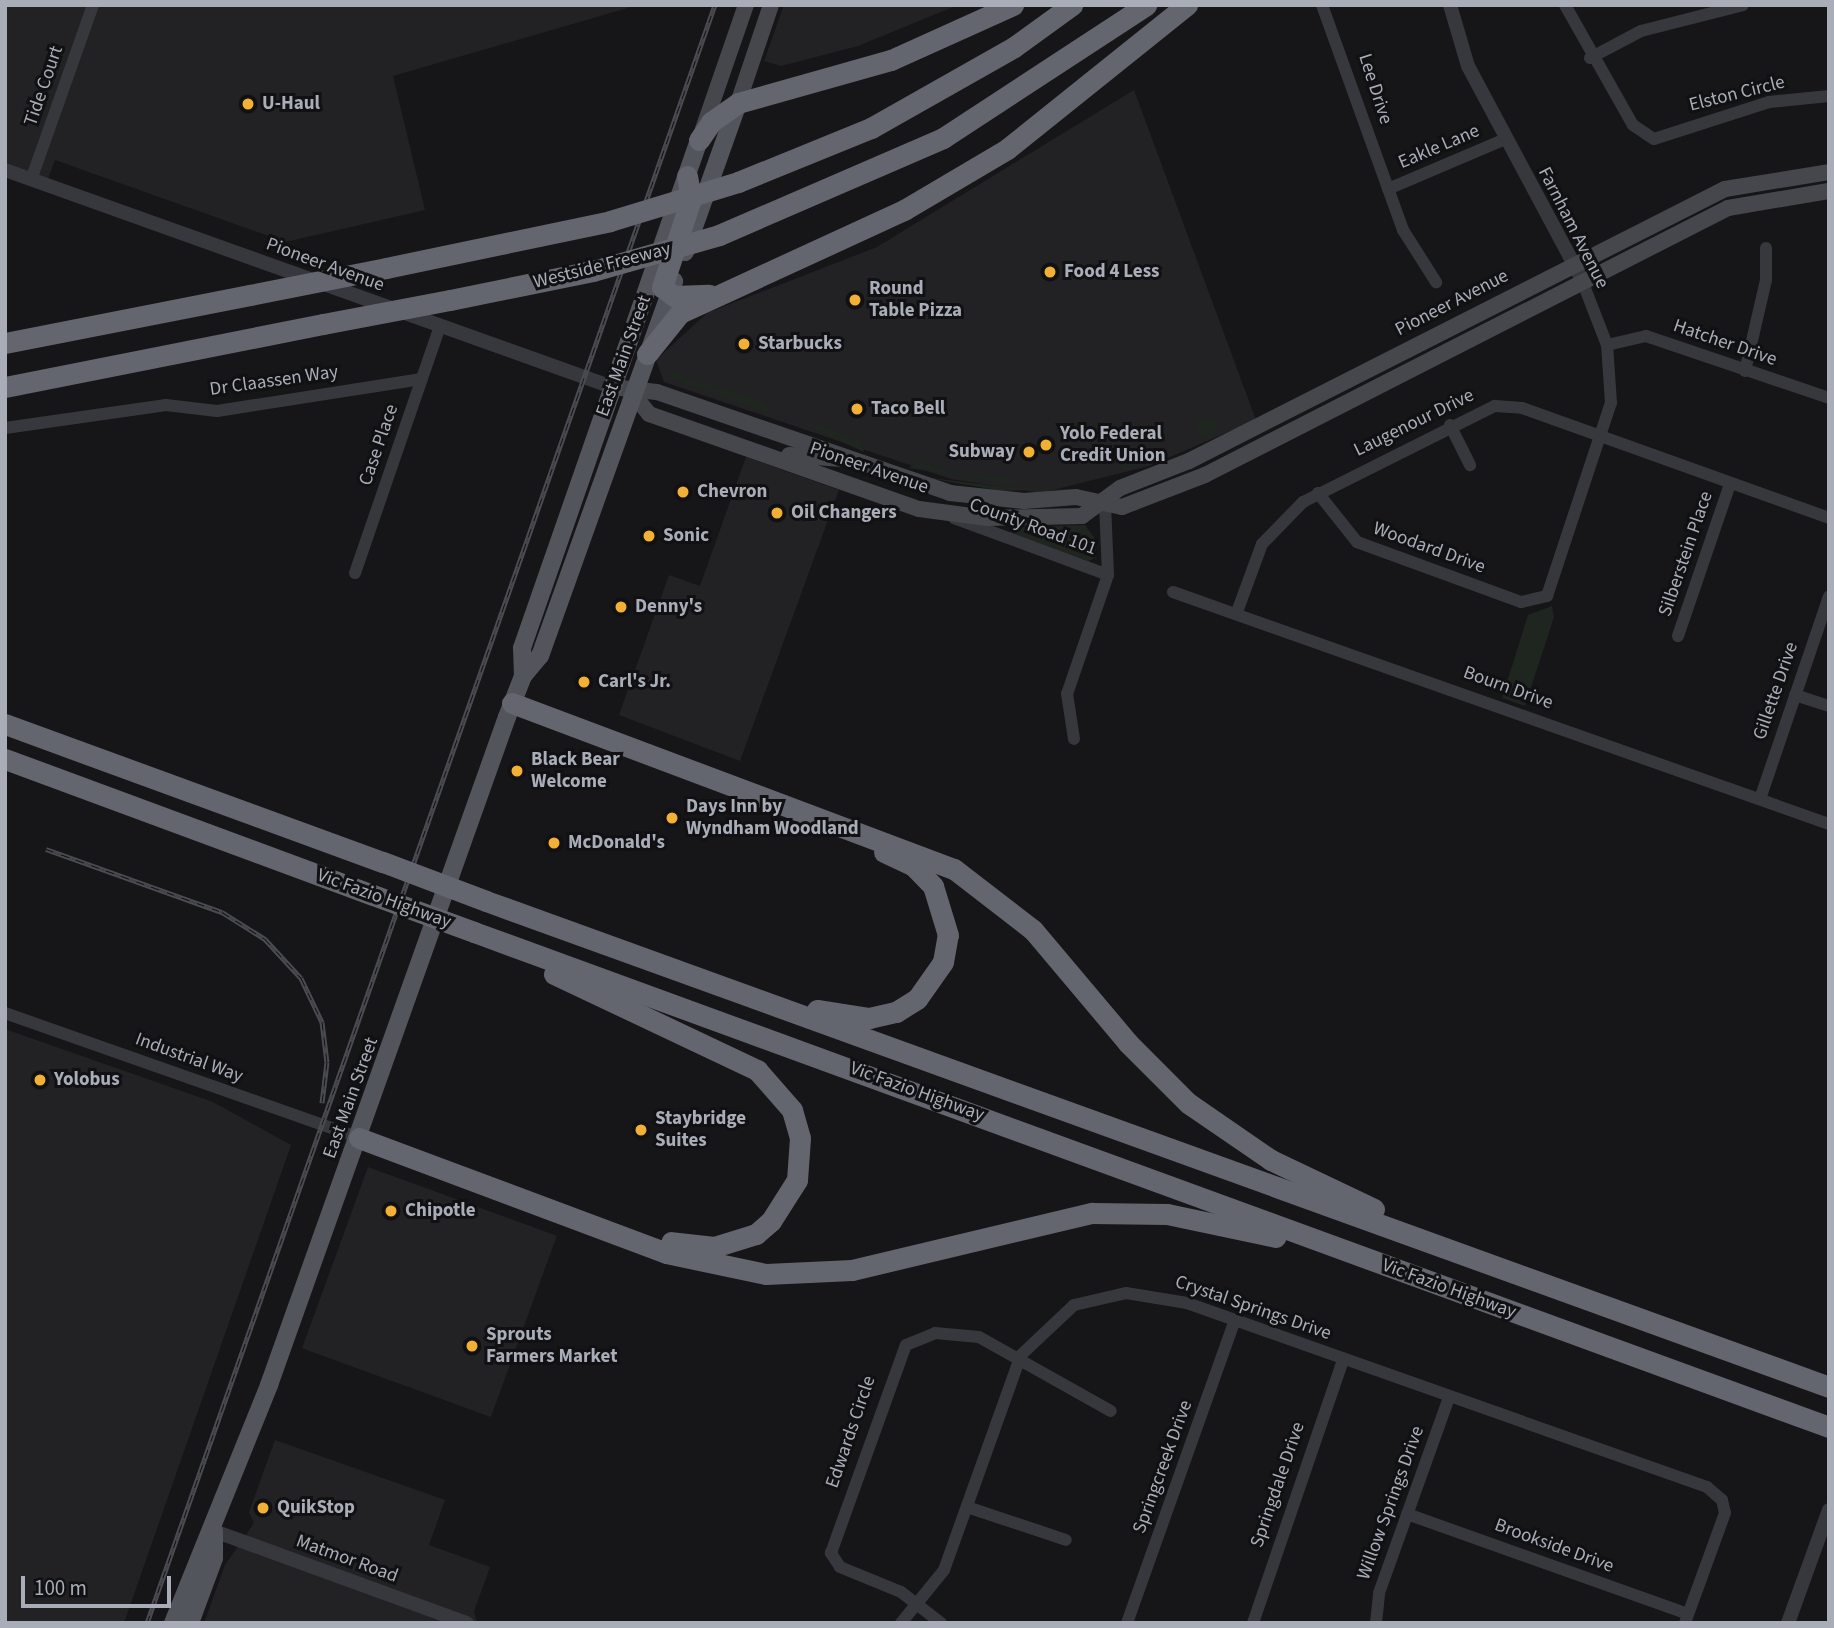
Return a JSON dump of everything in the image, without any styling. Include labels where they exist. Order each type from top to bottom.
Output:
[{"type":"highway","points":[[699,140],[711,122],[738,103],[891,60],[1013,5]]},
{"type":"highway","points":[[5,343],[610,221],[737,182],[872,128],[1014,47],[1072,5]]},
{"type":"highway","name":"Westside Freeway","points":[[5,387],[593,271],[719,235],[943,138],[1146,5]]},
{"type":"highway","points":[[647,354],[674,318],[718,293],[904,210],[1007,149],[1187,5]]},
{"type":"highway","points":[[687,176],[691,199],[662,282],[669,294],[718,293]]},
{"type":"highway","points":[[509,710],[894,856],[933,886],[944,909],[943,962],[917,999],[896,1012],[849,1017],[728,990]]},
{"type":"highway","points":[[509,710],[954,869],[1033,930],[1144,1060],[1214,1123],[1271,1160],[1470,1256]]},
{"type":"highway","name":"Vic Fazio Highway","points":[[5,724],[728,990],[1829,1387]]},
{"type":"highway","name":"Vic Fazio Highway","points":[[5,759],[1829,1427]]},
{"type":"highway","points":[[359,1138],[385,1137],[691,1247],[755,1234],[785,1205],[797,1180],[800,1138],[792,1110],[771,1080],[474,932]]},
{"type":"highway","points":[[359,1138],[666,1253],[766,1274],[852,1270],[1093,1213],[1217,1222],[1366,1259]]},
{"type":"main road","name":"East Main Street","points":[[523,676],[522,648],[746,5]]},
{"type":"main road","name":"East Main Street","points":[[173,1623],[197,1553],[214,1531],[359,1138],[509,710],[523,676],[540,656],[771,5]]},
{"type":"main road","name":"Pioneer Avenue","points":[[633,394],[649,414],[818,474],[944,514],[1082,516],[1105,502],[1120,488],[1189,461],[1571,263],[1725,188],[1829,172]]},
{"type":"main road","name":"Pioneer Avenue","points":[[612,387],[633,394],[657,392],[876,470],[975,498],[1105,502],[1122,507],[1165,494],[1581,278],[1728,208],[1829,191]]},
{"type":"main road","points":[[1230,461],[1238,448],[1310,410],[1311,398]]},
{"type":"main road","points":[[783,461],[790,454],[819,462],[844,458]]},
{"type":"main road","points":[[818,474],[833,470],[866,478],[876,470]]},
{"type":"main road","points":[[555,613],[547,598],[556,549]]},
{"type":"main road","name":"East Main Street","points":[[190,1623],[214,1558],[214,1531]]},
{"type":"street","name":"Tide Court","points":[[32,180],[93,5]]},
{"type":"street","name":"Lee Drive","points":[[1322,5],[1404,230],[1436,282]]},
{"type":"street","name":"Farnham Avenue","points":[[1450,5],[1468,66],[1581,278],[1607,345],[1612,389],[1602,437],[1547,596]]},
{"type":"street","name":"Elston Circle","points":[[1565,5],[1590,58],[1633,125],[1654,139],[1769,102],[1829,96]]},
{"type":"street","points":[[1590,58],[1641,32],[1707,8],[1742,5]]},
{"type":"street","name":"Eakle Lane","points":[[1388,189],[1505,139]]},
{"type":"street","name":"Pioneer Avenue","points":[[5,170],[439,329],[612,387]]},
{"type":"street","points":[[1745,370],[1766,281],[1766,248]]},
{"type":"street","name":"Case Place","points":[[355,573],[439,329]]},
{"type":"street","name":"Hatcher Drive","points":[[1607,345],[1647,336],[1829,398]]},
{"type":"street","name":"Dr Claassen Way","points":[[5,428],[166,405],[217,411],[422,379]]},
{"type":"street","name":"Laugenour Drive","points":[[1237,612],[1262,544],[1318,493],[1450,425],[1504,405],[1829,518]]},
{"type":"street","points":[[1450,425],[1470,465]]},
{"type":"street","name":"Silberstein Place","points":[[1678,636],[1730,484]]},
{"type":"street","name":"Woodard Drive","points":[[1318,493],[1345,532],[1371,548],[1521,602],[1547,596]]},
{"type":"street","points":[[1074,739],[1067,694],[1108,575],[1105,502]]},
{"type":"street","name":"County Road 101","points":[[944,514],[1108,575]]},
{"type":"street","name":"Bourn Drive","points":[[1173,592],[1237,612],[1829,824]]},
{"type":"street","name":"Gillette Drive","points":[[1759,799],[1829,596]]},
{"type":"street","points":[[1795,695],[1829,706]]},
{"type":"street","name":"Industrial Way","points":[[5,1013],[359,1138]]},
{"type":"street","name":"Crystal Springs Drive","points":[[901,1623],[944,1570],[1021,1355],[1074,1305],[1126,1293],[1187,1303],[1234,1323],[1707,1487],[1722,1500],[1721,1526],[1687,1619]]},
{"type":"street","name":"Springcreek Drive","points":[[1127,1623],[1234,1323]]},
{"type":"street","name":"Edwards Circle","points":[[916,1604],[840,1567],[831,1553],[897,1361],[906,1345],[935,1333],[979,1337],[1021,1355]]},
{"type":"street","points":[[1021,1355],[1111,1410]]},
{"type":"street","name":"Springdale Drive","points":[[1253,1623],[1343,1360]]},
{"type":"street","name":"Willow Springs Drive","points":[[1376,1623],[1379,1593],[1449,1398]]},
{"type":"street","points":[[967,1507],[1066,1539]]},
{"type":"street","points":[[1788,1623],[1829,1510]]},
{"type":"street","name":"Brookside Drive","points":[[1407,1514],[1687,1619]]},
{"type":"street","name":"Matmor Road","points":[[214,1531],[467,1623]]},
{"type":"street","points":[[916,1604],[941,1623]]},
{"type":"shaded area","points":[[5,5],[638,5],[393,76],[425,210],[272,245],[269,236],[55,160],[46,184],[5,169]]},
{"type":"shaded area","points":[[784,5],[958,5],[858,46],[781,66],[764,61]]},
{"type":"shaded area","points":[[1134,90],[1256,420],[1149,466],[1041,493],[951,479],[664,382],[656,360],[707,313],[877,247]]},
{"type":"shaded area","points":[[666,365],[687,380],[720,387],[717,395],[673,379]]},
{"type":"shaded area","points":[[722,388],[763,402],[770,413],[719,396]]},
{"type":"shaded area","points":[[1207,418],[1214,421],[1217,428],[1214,435],[1207,438],[1200,435],[1197,428],[1200,421]]},
{"type":"shaded area","points":[[819,424],[862,442],[864,452],[811,428]]},
{"type":"shaded area","points":[[1166,450],[1126,471],[1118,467],[1127,459]]},
{"type":"shaded area","points":[[746,457],[839,490],[740,761],[619,715],[669,575],[700,586]]},
{"type":"shaded area","points":[[919,460],[954,473],[1015,479],[1015,484],[909,468]]},
{"type":"shaded area","points":[[923,477],[1013,488],[1072,489],[1002,491]]},
{"type":"shaded area","points":[[1085,525],[1096,540],[1096,558],[1088,561],[1009,533],[1013,527]]},
{"type":"shaded area","points":[[1552,606],[1554,617],[1525,706],[1502,698],[1528,615]]},
{"type":"shaded area","points":[[5,1029],[213,1102],[291,1145],[124,1623],[5,1623]]},
{"type":"shaded area","points":[[368,1167],[557,1236],[491,1417],[302,1348]]},
{"type":"shaded area","points":[[275,1440],[445,1500],[429,1545],[490,1567],[474,1611],[477,1623],[204,1623],[225,1565],[254,1523],[249,1512]]},
{"type":"railway","points":[[147,1623],[715,5]]},
{"type":"railway","points":[[46,849],[222,912],[265,939],[301,978],[322,1022],[327,1062],[322,1103]]},
{"type":"place","name":"U-Haul","points":[[248,104]]},
{"type":"place","name":"Food 4 Less","points":[[1050,272]]},
{"type":"place","name":"Round Table Pizza","points":[[855,300]]},
{"type":"place","name":"Starbucks","points":[[744,344]]},
{"type":"place","name":"Taco Bell","points":[[857,409]]},
{"type":"place","name":"Yolo Federal Credit Union","points":[[1046,445]]},
{"type":"place","name":"Subway","points":[[1029,452]]},
{"type":"place","name":"Chevron","points":[[683,492]]},
{"type":"place","name":"Oil Changers","points":[[777,513]]},
{"type":"place","name":"Sonic","points":[[649,536]]},
{"type":"place","name":"Denny's","points":[[621,607]]},
{"type":"place","name":"Carl's Jr.","points":[[584,682]]},
{"type":"place","name":"Black Bear Welcome","points":[[517,771]]},
{"type":"place","name":"Days Inn by Wyndham Woodland","points":[[672,818]]},
{"type":"place","name":"McDonald's","points":[[554,843]]},
{"type":"place","name":"Yolobus","points":[[40,1080]]},
{"type":"place","name":"Staybridge Suites","points":[[641,1130]]},
{"type":"place","name":"Chipotle","points":[[391,1211]]},
{"type":"place","name":"Sprouts Farmers Market","points":[[472,1346]]},
{"type":"place","name":"QuikStop","points":[[263,1508]]}]
